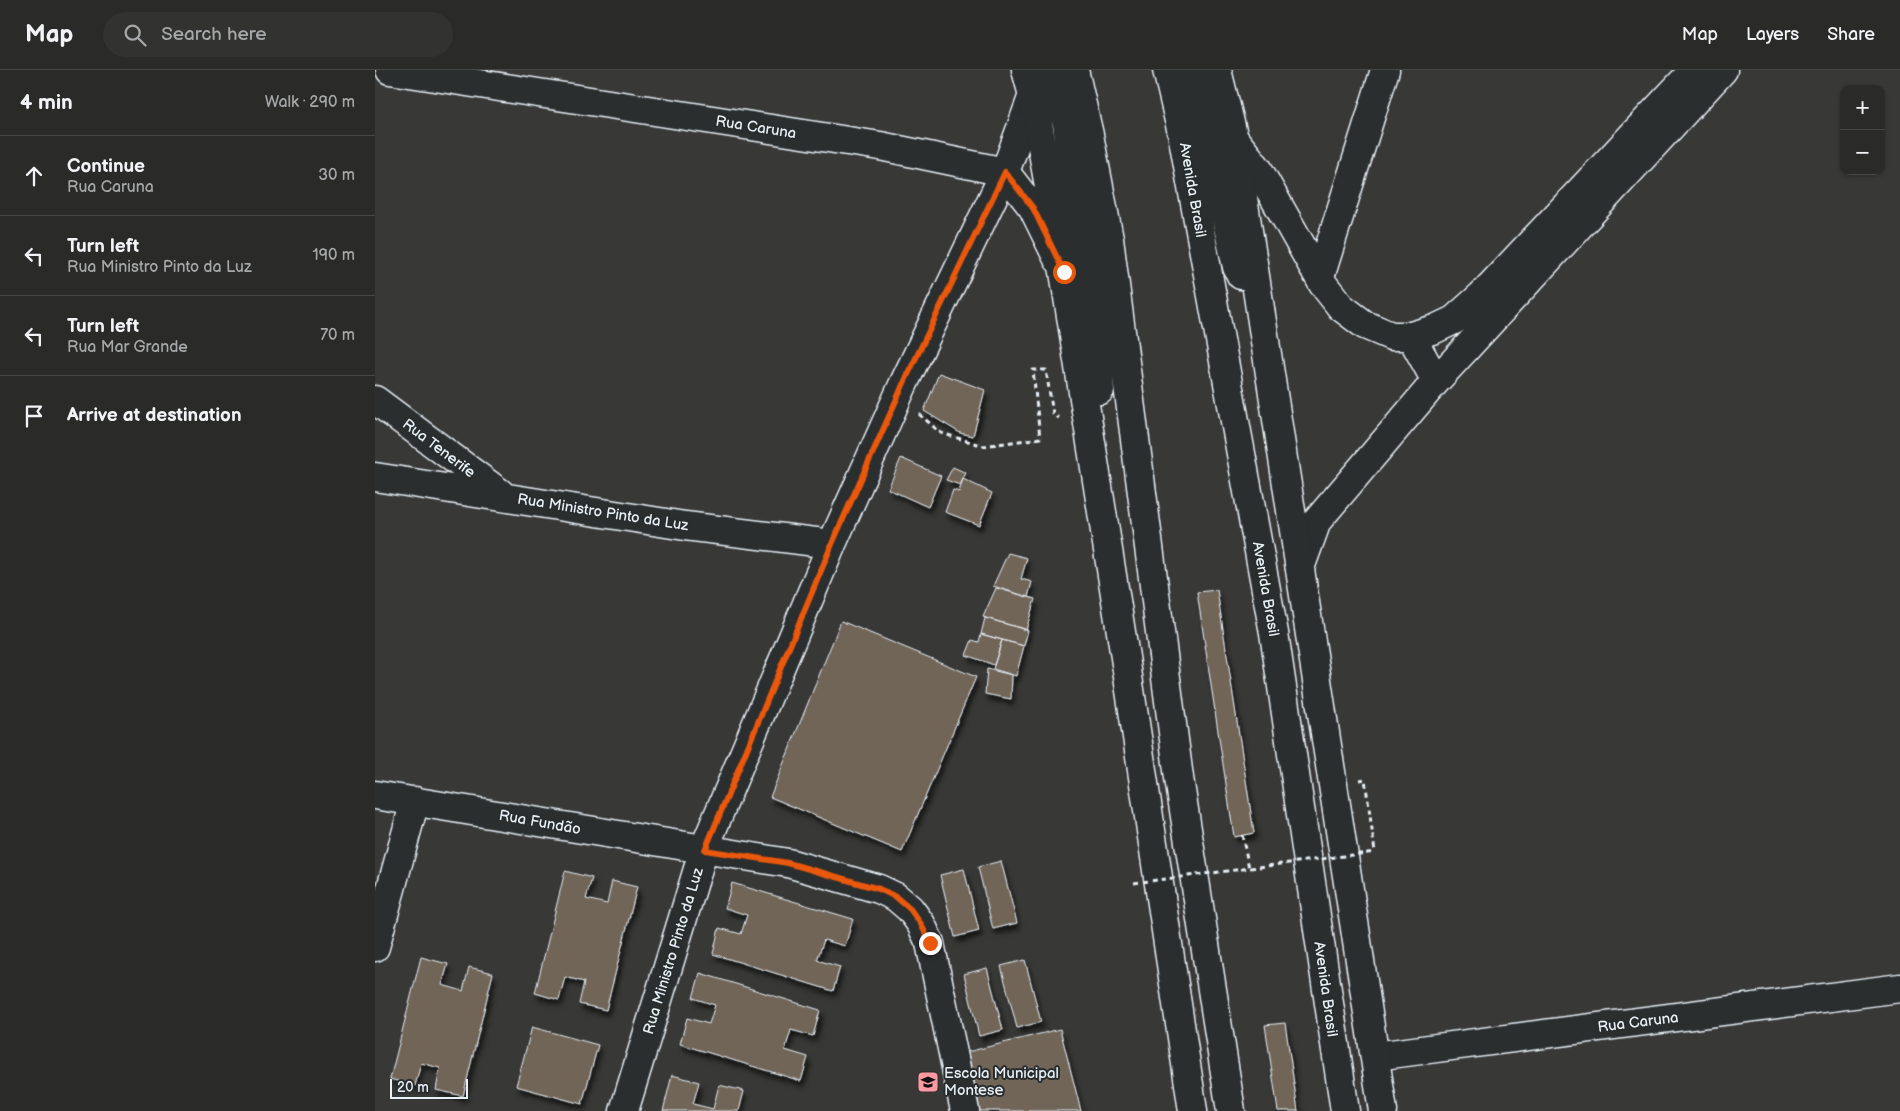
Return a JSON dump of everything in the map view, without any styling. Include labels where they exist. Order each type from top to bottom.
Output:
[{"type":"main road","name":"Rua Caruna","points":[[390,70],[880,146],[1005,172]]},
{"type":"main road","points":[[1053,70],[1067,124],[1091,298],[1105,438],[1107,544]]},
{"type":"main road","points":[[1074,70],[1089,135],[1109,239],[1179,778],[1231,1111]]},
{"type":"main road","name":"Avenida Brasil","points":[[1167,70],[1182,133],[1274,633],[1345,1111]]},
{"type":"main road","points":[[1191,70],[1198,92],[1237,267],[1262,311]]},
{"type":"main road","points":[[1217,70],[1234,139],[1262,311],[1383,1111]]},
{"type":"main road","points":[[1320,277],[1385,70]]},
{"type":"main road","points":[[1234,139],[1258,169],[1320,277],[1341,307],[1365,325],[1391,336],[1411,336],[1435,329],[1454,320],[1482,294],[1694,70]]},
{"type":"main road","points":[[1300,568],[1317,521],[1436,381],[1723,70]]},
{"type":"main road","name":"Rua Ministro Pinto da Luz","points":[[624,1111],[705,850],[832,544],[903,385],[1005,172],[1029,83]]},
{"type":"main road","points":[[1029,83],[1064,272],[1193,1111]]},
{"type":"main road","points":[[1005,172],[1033,208],[1064,272]]},
{"type":"main road","points":[[1411,336],[1436,381]]},
{"type":"main road","name":"Rua Tenerife","points":[[375,400],[503,496]]},
{"type":"main road","name":"Rua Ministro Pinto da Luz","points":[[375,477],[685,526],[832,544]]},
{"type":"main road","name":"Rua Fundão","points":[[375,795],[415,800],[788,863],[873,887],[896,897],[910,909],[921,924],[930,943],[965,1111]]},
{"type":"main road","points":[[375,947],[415,800]]},
{"type":"main road","name":"Rua Caruna","points":[[1375,1056],[1900,988]]},
{"type":"path","points":[[903,385],[919,414],[941,433],[984,446],[1040,438],[1033,370],[1046,370],[1053,414],[1090,438]]},
{"type":"path","points":[[1242,835],[1249,868]]},
{"type":"path","points":[[1134,883],[1375,852]]},
{"type":"building","points":[[939,373],[985,390],[973,436],[960,433],[924,411]]},
{"type":"building","points":[[901,458],[941,476],[928,507],[888,489]]},
{"type":"building","points":[[953,467],[966,473],[960,485],[946,480]]},
{"type":"building","points":[[963,479],[992,493],[979,525],[945,512],[953,490],[959,492]]},
{"type":"building","points":[[1008,553],[1027,558],[1021,579],[1032,582],[1028,597],[993,586]]},
{"type":"building","points":[[996,588],[1035,599],[1026,630],[983,617]]},
{"type":"building","points":[[1217,590],[1254,833],[1234,837],[1197,592]]},
{"type":"building","points":[[985,618],[1028,630],[1024,646],[981,634]]},
{"type":"building","points":[[841,621],[976,677],[902,852],[770,797]]},
{"type":"building","points":[[981,634],[1002,640],[994,665],[966,655],[972,640],[979,642]]},
{"type":"building","points":[[1002,640],[1024,646],[1016,676],[993,669]]},
{"type":"building","points":[[987,669],[1012,675],[1011,699],[985,694]]},
{"type":"building","points":[[1001,861],[1017,923],[993,929],[978,867]]},
{"type":"building","points":[[964,869],[979,931],[955,937],[940,875]]},
{"type":"building","points":[[565,871],[592,878],[586,899],[607,904],[612,881],[637,887],[606,1010],[579,1004],[584,982],[565,977],[559,1000],[535,993]]},
{"type":"building","points":[[732,883],[853,919],[845,946],[824,940],[817,960],[840,967],[833,991],[713,954],[719,928],[741,934],[747,915],[725,908]]},
{"type":"building","points":[[421,957],[448,964],[442,985],[463,991],[469,967],[493,973],[463,1096],[436,1090],[440,1068],[421,1063],[415,1086],[390,1079]]},
{"type":"building","points":[[1025,960],[1041,1022],[1017,1028],[1001,966]]},
{"type":"building","points":[[987,968],[1003,1030],[979,1036],[964,974]]},
{"type":"building","points":[[700,973],[820,1010],[813,1036],[791,1030],[785,1050],[808,1057],[801,1081],[680,1044],[687,1018],[709,1024],[715,1005],[693,998]]},
{"type":"building","points":[[1285,1023],[1298,1111],[1278,1111],[1265,1025]]},
{"type":"building","points":[[532,1027],[598,1045],[582,1104],[516,1086]]},
{"type":"building","points":[[1060,1029],[1081,1111],[977,1111],[963,1053]]},
{"type":"building","points":[[672,1075],[699,1082],[693,1104],[713,1109],[719,1085],[744,1091],[739,1111],[663,1111]]},
{"type":"place","name":"Escola Municipal Montese","points":[[928,1082]]},
{"type":"route","points":[[930,943],[921,924],[910,909],[896,897],[879,889],[788,863],[705,850],[832,544],[903,385],[1005,172],[1033,208],[1064,272]]}]
